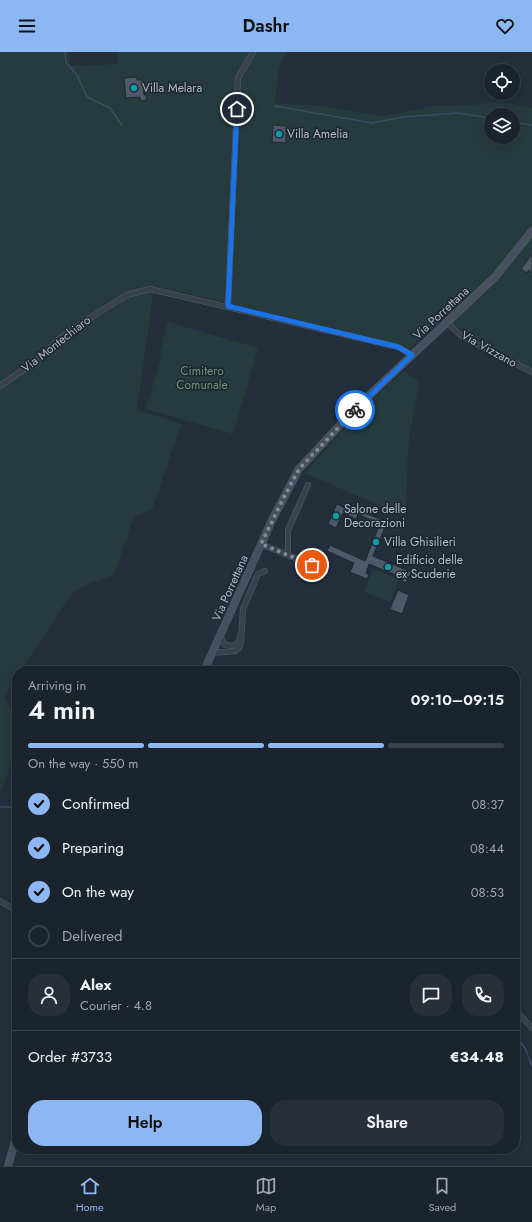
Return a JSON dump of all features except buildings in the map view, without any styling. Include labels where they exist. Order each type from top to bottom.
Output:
[{"type":"main road","name":"Via Porrettana","points":[[206,666],[282,499],[299,469],[358,406],[447,323],[502,269],[532,231]]},
{"type":"main road","points":[[8,1166],[12,1152]]},
{"type":"street","points":[[228,306],[238,78],[253,52]]},
{"type":"street","name":"Via Montechiaro","points":[[0,386],[38,360],[59,339],[93,316],[127,295],[150,289],[228,306],[398,347],[412,355]]},
{"type":"street","name":"Via Vizzano","points":[[447,323],[463,337],[532,372]]},
{"type":"street","points":[[288,555],[288,530],[308,485]]},
{"type":"street","points":[[261,544],[312,565]]},
{"type":"street","points":[[212,653],[236,651],[239,648],[241,642],[243,609],[258,574],[264,571]]},
{"type":"street","points":[[217,643],[234,646],[242,632]]},
{"type":"street","points":[[220,636],[226,645]]},
{"type":"street","points":[[0,901],[12,908]]},
{"type":"street","points":[[520,1015],[532,1028]]},
{"type":"green space","points":[[0,52],[69,52],[70,66],[118,64],[117,52],[286,52],[279,69],[275,103],[322,106],[384,116],[433,106],[473,105],[500,101],[532,108],[532,369],[470,336],[446,319],[409,349],[232,304],[154,286],[137,410],[181,424],[152,510],[134,516],[114,575],[87,584],[71,594],[24,666],[12,666],[12,685],[4,697],[12,711],[12,762],[0,793]]},
{"type":"green space","name":"Cimitero Comunale","points":[[168,322],[258,348],[233,434],[146,409],[162,354],[160,353]]},
{"type":"green space","points":[[404,371],[419,382],[408,447],[406,517],[305,473],[361,409]]},
{"type":"green space","points":[[373,569],[399,579],[390,602],[364,592]]},
{"type":"waterway","points":[[65,52],[66,62],[77,75],[87,97],[110,108],[122,125]]},
{"type":"waterway","points":[[275,106],[372,123],[403,117],[458,113],[484,117]]},
{"type":"waterway","points":[[520,123],[532,125]]},
{"type":"waterway","points":[[0,807],[12,807]]},
{"type":"waterway","points":[[520,1042],[525,1048],[532,1066]]},
{"type":"way so far","points":[[312,565],[261,544],[289,486],[299,469],[355,410]]},
{"type":"place","name":"Villa Melara","points":[[134,88]]},
{"type":"place","name":"Villa Amelia","points":[[279,134]]},
{"type":"place","name":"Salone delle Decorazioni","points":[[336,516]]},
{"type":"place","name":"Villa Ghisilieri","points":[[376,542]]},
{"type":"place","name":"Edificio delle ex Scuderie","points":[[388,567]]},
{"type":"route","points":[[237,109],[228,306],[398,347],[412,355],[355,410]]}]
